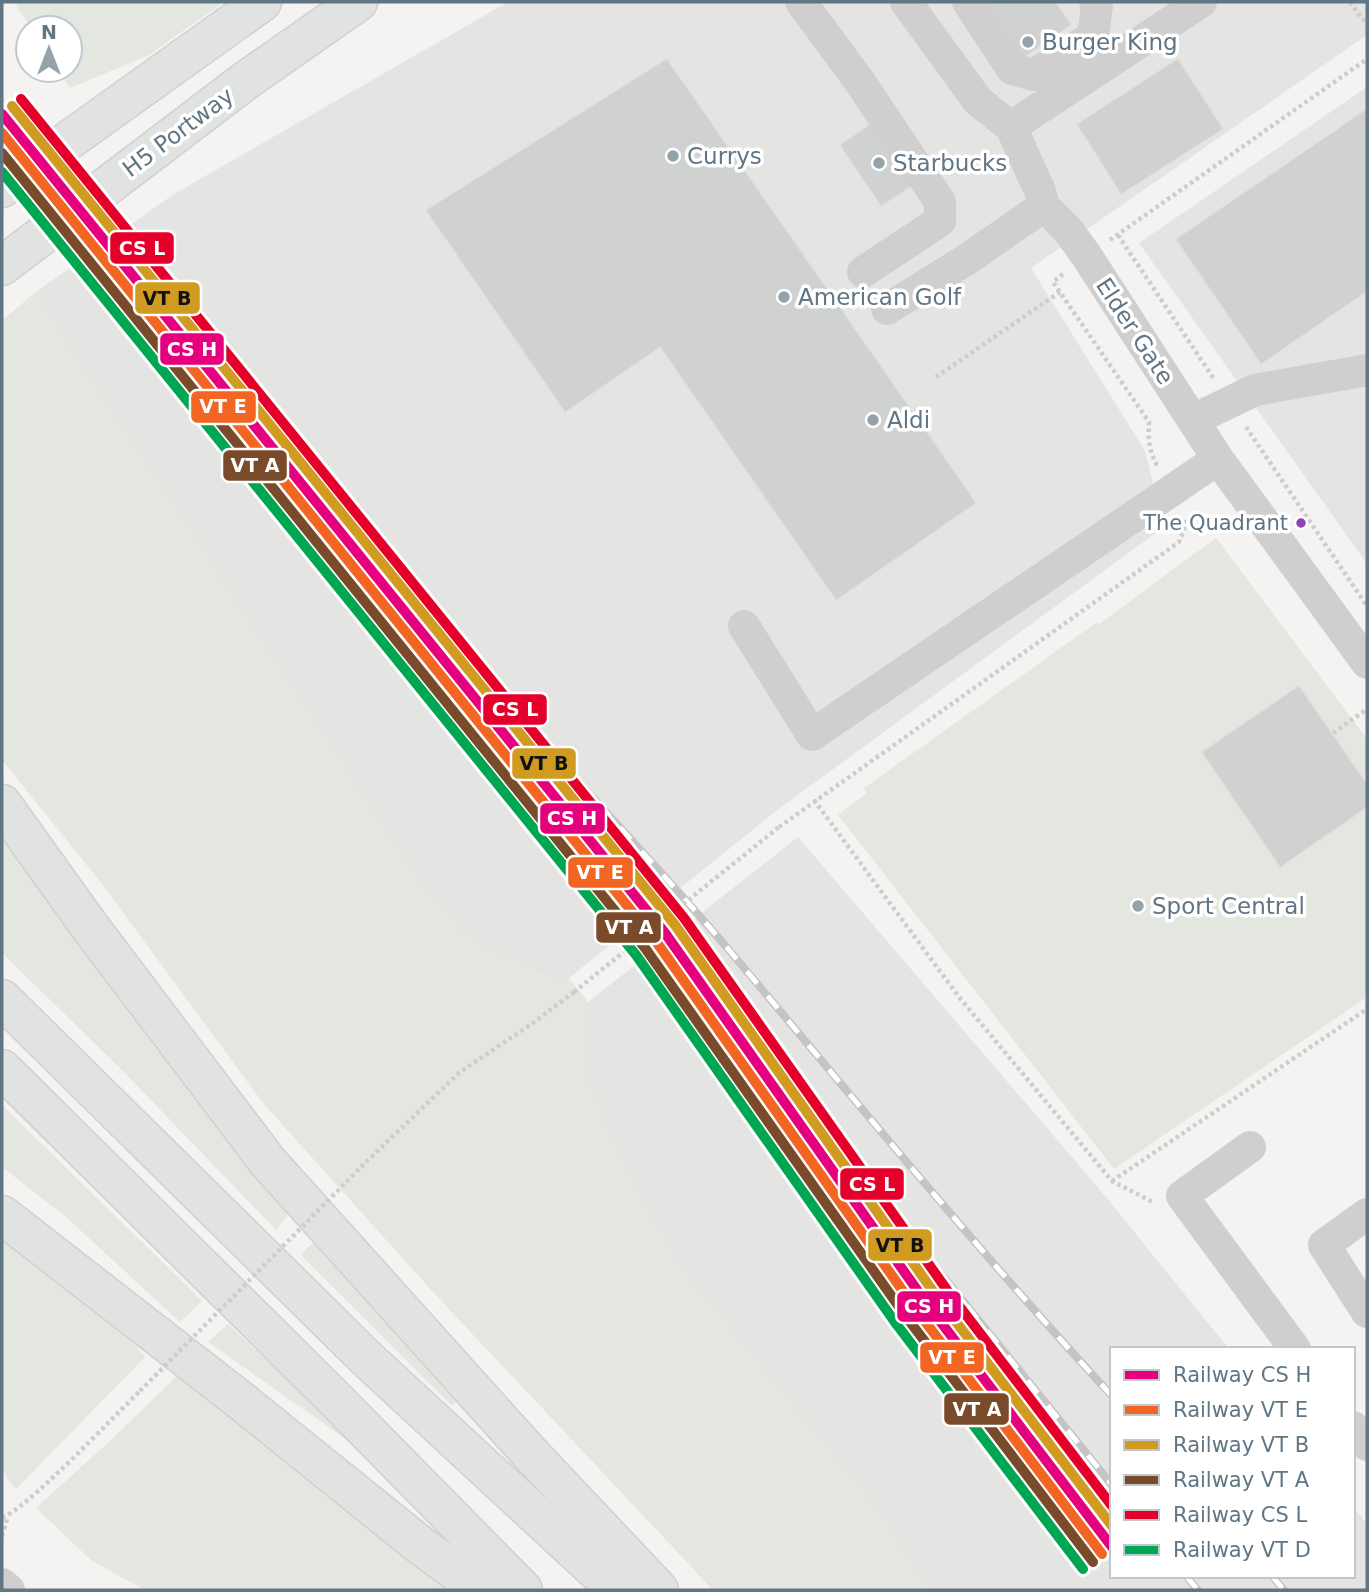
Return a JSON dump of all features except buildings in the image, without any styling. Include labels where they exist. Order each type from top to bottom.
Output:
[{"type":"main road","points":[[2,188],[262,2]]},
{"type":"main road","name":"H5 Portway","points":[[12,259],[245,81],[358,2]]},
{"type":"main road","points":[[2,804],[90,927],[268,1163],[527,1450],[659,1590]]},
{"type":"main road","points":[[2,999],[365,1356],[617,1590]]},
{"type":"main road","points":[[2,1069],[323,1387],[523,1590]]},
{"type":"main road","points":[[2,1215],[240,1400],[420,1545],[481,1590]]},
{"type":"street","points":[[801,2],[860,82],[940,202],[940,221],[863,272]]},
{"type":"street","name":"Elder Gate","points":[[906,2],[978,101],[1011,127],[1044,206],[1067,229],[1086,255],[1218,459],[1367,663]]},
{"type":"street","points":[[968,2],[1012,69],[1034,75],[1093,36],[1097,6],[1095,2]]},
{"type":"street","points":[[976,2],[1017,62],[1030,67],[1087,28],[1082,2]]},
{"type":"street","points":[[1011,127],[1163,12],[1201,2]]},
{"type":"street","points":[[887,309],[966,260],[1044,206]]},
{"type":"street","points":[[1193,420],[1255,390],[1367,370]]},
{"type":"street","points":[[744,626],[811,735],[1218,459]]},
{"type":"street","points":[[1250,1147],[1182,1196],[1294,1347]]},
{"type":"street","points":[[1367,1214],[1324,1245],[1367,1312]]},
{"type":"street","points":[[1355,1430],[1367,1446]]},
{"type":"street","points":[[2,1584],[9,1590]]},
{"type":"path","points":[[1350,2],[1367,25]]},
{"type":"path","points":[[2,1536],[5,1517],[29,1500],[366,1161],[460,1072],[574,992],[814,800],[1178,542],[1186,522],[1174,488],[1151,455],[1149,422],[1053,282],[1086,255],[1130,227],[1367,59]]},
{"type":"path","points":[[936,377],[1060,292]]},
{"type":"path","points":[[1333,733],[1367,709]]},
{"type":"path","points":[[814,800],[959,997],[1112,1181],[1152,1201],[1182,1196]]},
{"type":"path","points":[[1112,1181],[1367,1010]]},
{"type":"shaded area","points":[[14,2],[224,2],[149,55],[84,82],[84,14],[22,14]]},
{"type":"shaded area","points":[[508,2],[1367,2],[1367,35],[1031,268],[1145,451],[1164,527],[776,811],[569,978],[548,978],[496,956],[459,931],[418,882],[33,294],[174,194]]},
{"type":"shaded area","points":[[1367,87],[1367,564],[1139,243]]},
{"type":"shaded area","points":[[33,294],[418,882],[459,931],[496,956],[547,978],[569,978],[588,1002],[588,1084],[607,1131],[675,1263],[891,1529],[923,1590],[713,1590],[432,1291],[263,1103],[102,884],[2,760],[2,321]]},
{"type":"shaded area","name":"Sport Central","points":[[1216,538],[1367,739],[1367,997],[1114,1169],[838,815],[867,793],[864,788],[1097,622],[1099,624]]},
{"type":"shaded area","points":[[2,830],[293,1208],[276,1230],[123,1071],[2,953]]},
{"type":"shaded area","points":[[798,837],[1106,1197],[1227,1347],[1110,1347],[1110,1578],[1355,1578],[1355,1509],[1367,1524],[1367,1590],[923,1590],[891,1529],[675,1263],[607,1131],[588,1084],[588,1002]]},
{"type":"shaded area","points":[[2,1105],[202,1301],[180,1322],[66,1217],[2,1167]]},
{"type":"shaded area","points":[[318,1237],[463,1396],[452,1406],[301,1255]]},
{"type":"shaded area","points":[[2,1240],[134,1344],[145,1357],[16,1489],[8,1480],[2,1465]]},
{"type":"shaded area","points":[[228,1324],[364,1452],[208,1342]]},
{"type":"shaded area","points":[[182,1371],[466,1590],[145,1590],[92,1561],[36,1508]]},
{"type":"railway","points":[[577,780],[710,928],[966,1231],[1110,1394]]},
{"type":"railway","points":[[665,933],[1110,1483]]},
{"type":"railway","points":[[1188,1578],[1198,1590]]},
{"type":"railway","points":[[1274,1578],[1284,1590]]},
{"type":"transit line","points":[[21,99],[684,918],[947,1290],[1110,1503]]},
{"type":"transit line","points":[[12,106],[675,925],[937,1297],[1110,1523]]},
{"type":"transit line","points":[[2,114],[665,933],[927,1304],[1110,1544]]},
{"type":"transit line","points":[[2,133],[655,940],[917,1311],[1102,1554]]},
{"type":"transit line","points":[[2,153],[645,948],[907,1318],[1093,1562]]},
{"type":"transit line","points":[[2,172],[636,955],[897,1325],[1083,1569]]},
{"type":"place","name":"Burger King","points":[[1028,42]]},
{"type":"place","name":"Currys","points":[[673,156]]},
{"type":"place","name":"Starbucks","points":[[879,163]]},
{"type":"place","name":"American Golf","points":[[784,297]]},
{"type":"place","name":"Aldi","points":[[873,420]]},
{"type":"place","name":"The Quadrant","points":[[1301,523]]},
{"type":"place","name":"Sport Central","points":[[1138,906]]}]
